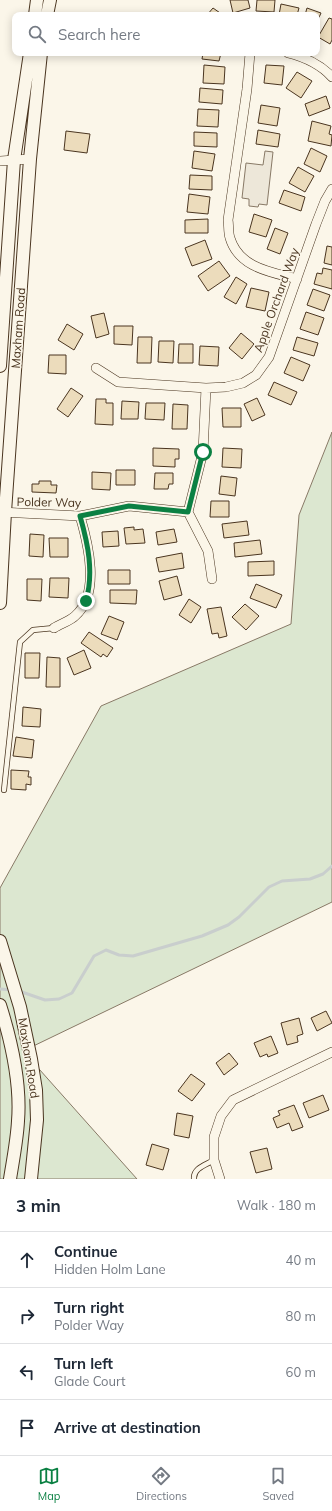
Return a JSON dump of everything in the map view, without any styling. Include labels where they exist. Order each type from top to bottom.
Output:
[{"type":"main road","points":[[35,12],[37,0]]},
{"type":"main road","points":[[48,12],[50,0]]},
{"type":"main road","name":"Maxham Road","points":[[0,366],[14,160],[30,56]]},
{"type":"main road","name":"Maxham Road","points":[[0,603],[2,512],[30,159],[41,56]]},
{"type":"main road","name":"Maxham Road","points":[[0,941],[20,1007],[36,1090],[37,1120],[31,1179]]},
{"type":"main road","name":"Maxham Road","points":[[1,1009],[16,1072],[18,1095],[19,1120],[10,1179]]},
{"type":"street","points":[[250,56],[247,89],[228,220],[230,237],[236,251],[249,264],[267,271],[297,279]]},
{"type":"street","points":[[299,56],[325,69],[332,77]]},
{"type":"street","points":[[0,161],[30,159]]},
{"type":"street","name":"Apple Orchard Way","points":[[96,368],[118,382],[206,388],[226,387],[243,383],[256,375],[269,357],[316,224],[325,201],[332,189]]},
{"type":"street","points":[[206,388],[203,452],[188,512],[208,551],[212,579]]},
{"type":"street","name":"Polder Way","points":[[2,512],[80,516],[129,506],[188,512]]},
{"type":"street","points":[[54,628],[76,616],[86,601],[89,589],[91,572],[80,516]]},
{"type":"street","points":[[220,1179],[214,1160],[214,1137],[221,1116],[233,1100],[332,1052]]},
{"type":"lane","points":[[4,790],[20,642],[33,630],[54,628]]},
{"type":"lane","points":[[194,1179],[196,1170],[214,1160]]},
{"type":"green space","points":[[332,432],[332,902],[23,1051],[137,1179],[0,1179],[0,888],[101,706],[291,624],[299,515]]},
{"type":"shaded area","points":[[265,151],[273,152],[267,205],[259,204],[258,207],[249,206],[249,199],[242,198],[246,163],[263,165]]},
{"type":"building","points":[[230,0],[248,0],[250,8],[233,12]]},
{"type":"building","points":[[257,0],[275,0],[274,12],[256,11]]},
{"type":"building","points":[[281,4],[299,8],[298,12],[280,12]]},
{"type":"building","points":[[213,8],[219,12],[210,12]]},
{"type":"building","points":[[307,8],[318,12],[306,12]]},
{"type":"building","points":[[329,18],[332,19],[332,40],[330,44],[320,38],[320,34]]},
{"type":"building","points":[[202,56],[220,56],[219,61],[202,59]]},
{"type":"building","points":[[204,65],[225,67],[224,84],[203,83]]},
{"type":"building","points":[[266,65],[284,66],[282,85],[264,83]]},
{"type":"building","points":[[297,72],[312,81],[301,98],[286,88]]},
{"type":"building","points":[[200,88],[223,90],[222,104],[199,102]]},
{"type":"building","points":[[326,96],[330,108],[309,116],[305,104]]},
{"type":"building","points":[[261,105],[280,108],[277,126],[258,123]]},
{"type":"building","points":[[198,109],[219,110],[218,127],[197,126]]},
{"type":"building","points":[[312,121],[331,126],[329,134],[332,135],[331,146],[308,141]]},
{"type":"building","points":[[258,130],[280,134],[278,147],[256,144]]},
{"type":"building","points":[[66,131],[90,134],[87,153],[64,150]]},
{"type":"building","points":[[194,132],[217,133],[217,147],[194,146]]},
{"type":"building","points":[[311,148],[327,156],[320,172],[304,164]]},
{"type":"building","points":[[194,151],[215,154],[212,171],[192,168]]},
{"type":"building","points":[[298,167],[314,176],[305,192],[289,183]]},
{"type":"building","points":[[190,175],[212,176],[212,190],[189,189]]},
{"type":"building","points":[[284,190],[305,197],[301,211],[279,203]]},
{"type":"building","points":[[189,194],[210,197],[208,214],[187,212]]},
{"type":"building","points":[[254,214],[272,220],[266,237],[249,232]]},
{"type":"building","points":[[208,219],[208,233],[185,233],[185,220]]},
{"type":"building","points":[[275,228],[288,233],[280,254],[267,249]]},
{"type":"building","points":[[205,240],[212,259],[192,266],[185,248]]},
{"type":"building","points":[[327,246],[332,247],[332,265],[324,263]]},
{"type":"building","points":[[219,261],[230,276],[208,291],[198,276]]},
{"type":"building","points":[[323,268],[332,270],[332,289],[314,284],[317,273],[322,274]]},
{"type":"building","points":[[236,277],[247,284],[236,304],[224,297]]},
{"type":"building","points":[[251,288],[269,292],[265,311],[246,307]]},
{"type":"building","points":[[313,289],[330,295],[324,311],[307,305]]},
{"type":"building","points":[[306,312],[324,318],[318,335],[300,329]]},
{"type":"building","points":[[104,313],[109,334],[96,338],[91,316]]},
{"type":"building","points":[[67,324],[83,334],[74,350],[58,340]]},
{"type":"building","points":[[114,326],[133,326],[132,345],[114,344]]},
{"type":"building","points":[[241,333],[254,344],[242,359],[229,348]]},
{"type":"building","points":[[138,337],[152,337],[151,363],[137,363]]},
{"type":"building","points":[[297,337],[318,343],[314,356],[293,350]]},
{"type":"building","points":[[159,341],[174,341],[173,363],[158,362]]},
{"type":"building","points":[[179,344],[193,344],[193,363],[178,363]]},
{"type":"building","points":[[200,346],[219,347],[218,366],[199,365]]},
{"type":"building","points":[[49,355],[66,355],[66,374],[48,373]]},
{"type":"building","points":[[291,357],[310,365],[303,381],[284,373]]},
{"type":"building","points":[[274,382],[297,392],[291,405],[268,395]]},
{"type":"building","points":[[71,388],[83,396],[68,417],[57,409]]},
{"type":"building","points":[[257,398],[265,415],[252,421],[244,404]]},
{"type":"building","points":[[96,399],[106,399],[106,403],[113,403],[113,425],[95,424]]},
{"type":"building","points":[[122,401],[139,402],[138,419],[121,419]]},
{"type":"building","points":[[146,403],[165,403],[164,420],[145,419]]},
{"type":"building","points":[[173,404],[188,405],[187,429],[172,429]]},
{"type":"building","points":[[222,408],[241,408],[241,427],[223,427]]},
{"type":"building","points":[[153,448],[179,449],[179,459],[175,459],[175,467],[153,466]]},
{"type":"building","points":[[223,448],[242,449],[241,468],[222,467]]},
{"type":"building","points":[[116,470],[135,470],[135,485],[116,485]]},
{"type":"building","points":[[92,472],[111,473],[110,490],[92,489]]},
{"type":"building","points":[[155,473],[173,473],[173,484],[169,484],[168,489],[154,489]]},
{"type":"building","points":[[221,476],[237,478],[235,496],[219,494]]},
{"type":"building","points":[[39,481],[51,481],[51,485],[57,485],[56,493],[32,492],[32,484],[39,484]]},
{"type":"building","points":[[211,501],[229,501],[229,517],[210,517]]},
{"type":"building","points":[[247,521],[249,535],[224,538],[222,524]]},
{"type":"building","points":[[134,527],[134,530],[143,529],[145,543],[126,544],[124,528]]},
{"type":"building","points":[[174,529],[177,542],[158,545],[156,532]]},
{"type":"building","points":[[118,531],[119,546],[103,547],[102,532]]},
{"type":"building","points":[[30,534],[44,535],[43,557],[29,556]]},
{"type":"building","points":[[49,538],[68,538],[68,557],[50,557]]},
{"type":"building","points":[[260,540],[262,554],[235,557],[234,543]]},
{"type":"building","points":[[182,553],[184,568],[159,572],[156,558]]},
{"type":"building","points":[[274,561],[274,575],[248,576],[248,562]]},
{"type":"building","points":[[108,570],[130,570],[130,584],[108,584]]},
{"type":"building","points":[[177,576],[182,595],[164,600],[159,581]]},
{"type":"building","points":[[50,578],[69,578],[68,598],[49,597]]},
{"type":"building","points":[[27,579],[42,579],[41,601],[27,600]]},
{"type":"building","points":[[256,584],[282,595],[276,608],[250,598]]},
{"type":"building","points":[[110,590],[137,590],[136,604],[110,603]]},
{"type":"building","points":[[189,599],[201,607],[191,623],[179,615]]},
{"type":"building","points":[[245,604],[259,616],[246,630],[232,617]]},
{"type":"building","points":[[221,607],[227,636],[219,638],[218,633],[212,634],[207,609]]},
{"type":"building","points":[[109,616],[124,622],[117,640],[101,634]]},
{"type":"building","points":[[89,632],[113,648],[107,657],[103,654],[101,657],[81,643]]},
{"type":"building","points":[[84,650],[91,668],[74,675],[67,658]]},
{"type":"building","points":[[25,653],[40,653],[39,678],[25,678]]},
{"type":"building","points":[[47,657],[60,658],[60,687],[46,687]]},
{"type":"building","points":[[23,707],[41,709],[40,727],[22,726]]},
{"type":"building","points":[[16,737],[34,740],[32,758],[13,756]]},
{"type":"building","points":[[11,770],[29,771],[28,777],[31,777],[31,785],[26,784],[26,790],[11,789]]},
{"type":"building","points":[[326,1011],[332,1023],[317,1031],[311,1018]]},
{"type":"building","points":[[299,1018],[303,1034],[297,1036],[298,1042],[287,1045],[281,1023]]},
{"type":"building","points":[[271,1036],[278,1053],[268,1057],[267,1054],[260,1057],[254,1043]]},
{"type":"building","points":[[229,1053],[238,1064],[224,1075],[216,1063]]},
{"type":"building","points":[[191,1074],[205,1084],[192,1101],[178,1091]]},
{"type":"building","points":[[323,1095],[329,1110],[309,1118],[303,1103]]},
{"type":"building","points":[[294,1105],[303,1127],[292,1131],[289,1123],[277,1128],[273,1118],[280,1115],[278,1111]]},
{"type":"building","points":[[177,1113],[193,1116],[189,1138],[174,1135]]},
{"type":"building","points":[[152,1144],[169,1149],[163,1170],[146,1165]]},
{"type":"building","points":[[267,1148],[272,1169],[256,1173],[250,1152]]},
{"type":"waterway","points":[[19,991],[45,1000],[59,999],[72,993],[94,956],[106,950],[119,955],[133,956],[202,936],[228,925],[239,917],[269,887],[282,881],[310,879],[323,874],[332,866]]},
{"type":"waterway","points":[[0,989],[12,990]]},
{"type":"route","points":[[86,601],[91,572],[80,516],[129,506],[188,512],[203,452]]}]
